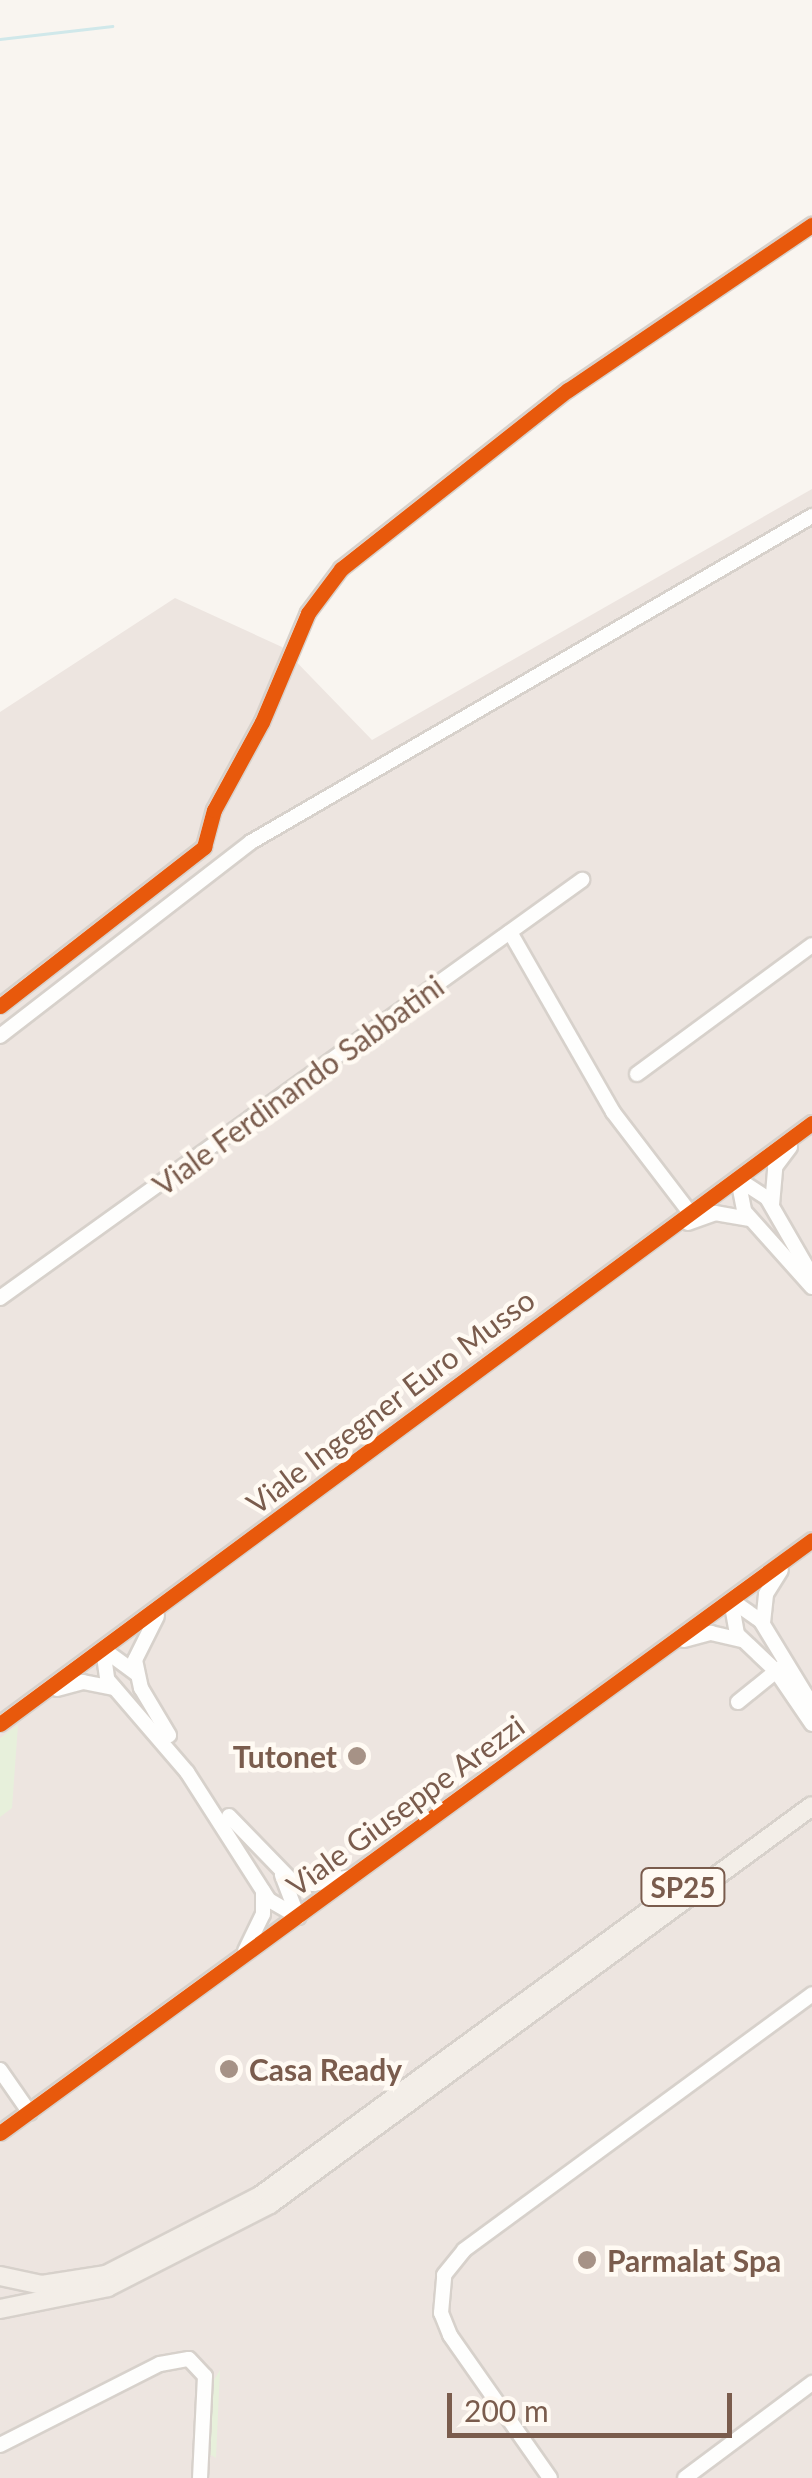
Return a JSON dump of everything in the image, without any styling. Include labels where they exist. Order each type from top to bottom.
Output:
[{"type":"main road","name":"SP25","points":[[558,1986],[812,1792]]},
{"type":"main road","name":"SP25","points":[[558,1986],[812,1806]]},
{"type":"main road","points":[[0,2276],[32,2284],[72,2282],[172,2244],[260,2196],[558,1986]]},
{"type":"main road","points":[[0,2309],[22,2300],[98,2290],[195,2246],[283,2194],[558,1986]]},
{"type":"street","points":[[0,1006],[204,847],[214,810],[262,722],[308,613],[342,568],[568,390],[812,225]]},
{"type":"street","points":[[0,1036],[251,842],[812,516]]},
{"type":"street","name":"Viale Ferdinando Sabbatini","points":[[0,1300],[582,880]]},
{"type":"street","points":[[510,932],[613,1112],[690,1214]]},
{"type":"street","points":[[637,1074],[812,946]]},
{"type":"street","points":[[774,1210],[776,1167],[812,1124]]},
{"type":"street","name":"Viale Ingegner Euro Musso","points":[[0,1724],[812,1124]]},
{"type":"street","points":[[738,1178],[762,1192],[812,1276]]},
{"type":"street","points":[[738,1178],[741,1203],[751,1220],[812,1287]]},
{"type":"street","points":[[652,1242],[702,1216],[730,1213],[751,1220]]},
{"type":"street","name":"Viale Giuseppe Arezzi","points":[[30,2113],[812,1540]]},
{"type":"street","points":[[764,1629],[770,1583],[796,1552]]},
{"type":"street","points":[[731,1600],[755,1614],[812,1724]]},
{"type":"street","points":[[731,1600],[733,1626],[746,1643],[780,1668],[812,1705]]},
{"type":"street","points":[[137,1674],[142,1634],[166,1602]]},
{"type":"street","points":[[670,1646],[711,1634],[746,1643]]},
{"type":"street","points":[[104,1649],[137,1674],[192,1768],[282,1875],[298,1917]]},
{"type":"street","points":[[104,1649],[114,1688],[188,1772],[263,1891],[298,1917]]},
{"type":"street","points":[[738,1702],[780,1668]]},
{"type":"street","points":[[38,1696],[83,1682],[114,1688]]},
{"type":"street","points":[[282,1875],[314,1884],[354,1875]]},
{"type":"street","points":[[237,1962],[258,1927],[263,1891]]},
{"type":"street","points":[[550,2478],[450,2336],[441,2300],[444,2275],[464,2250],[812,1994]]},
{"type":"street","points":[[0,2070],[30,2113]]},
{"type":"street","points":[[0,2133],[30,2113]]},
{"type":"street","points":[[0,2143],[30,2113]]},
{"type":"street","points":[[441,2300],[448,2319],[562,2478]]},
{"type":"street","points":[[0,2445],[160,2364],[189,2359],[205,2376],[200,2478]]},
{"type":"street","points":[[686,2478],[812,2383]]},
{"type":"shaded area","points":[[812,489],[812,2478],[0,2478],[0,712],[175,598],[282,647],[372,740]]},
{"type":"green space","points":[[18,1725],[12,1808],[0,1817],[0,1738]]},
{"type":"green space","points":[[220,2370],[216,2458],[209,2454],[214,2380]]},
{"type":"waterway","points":[[0,39],[112,26]]},
{"type":"cycle path","points":[[0,1006],[204,847],[214,810],[262,722],[308,613],[341,569],[568,390],[812,225]]},
{"type":"cycle path","points":[[0,1724],[812,1123]]},
{"type":"cycle path","points":[[0,2133],[812,1540]]},
{"type":"place","name":"Tutonet","points":[[357,1756]]},
{"type":"place","name":"Casa Ready","points":[[229,2069]]},
{"type":"place","name":"Parmalat Spa","points":[[587,2260]]}]
